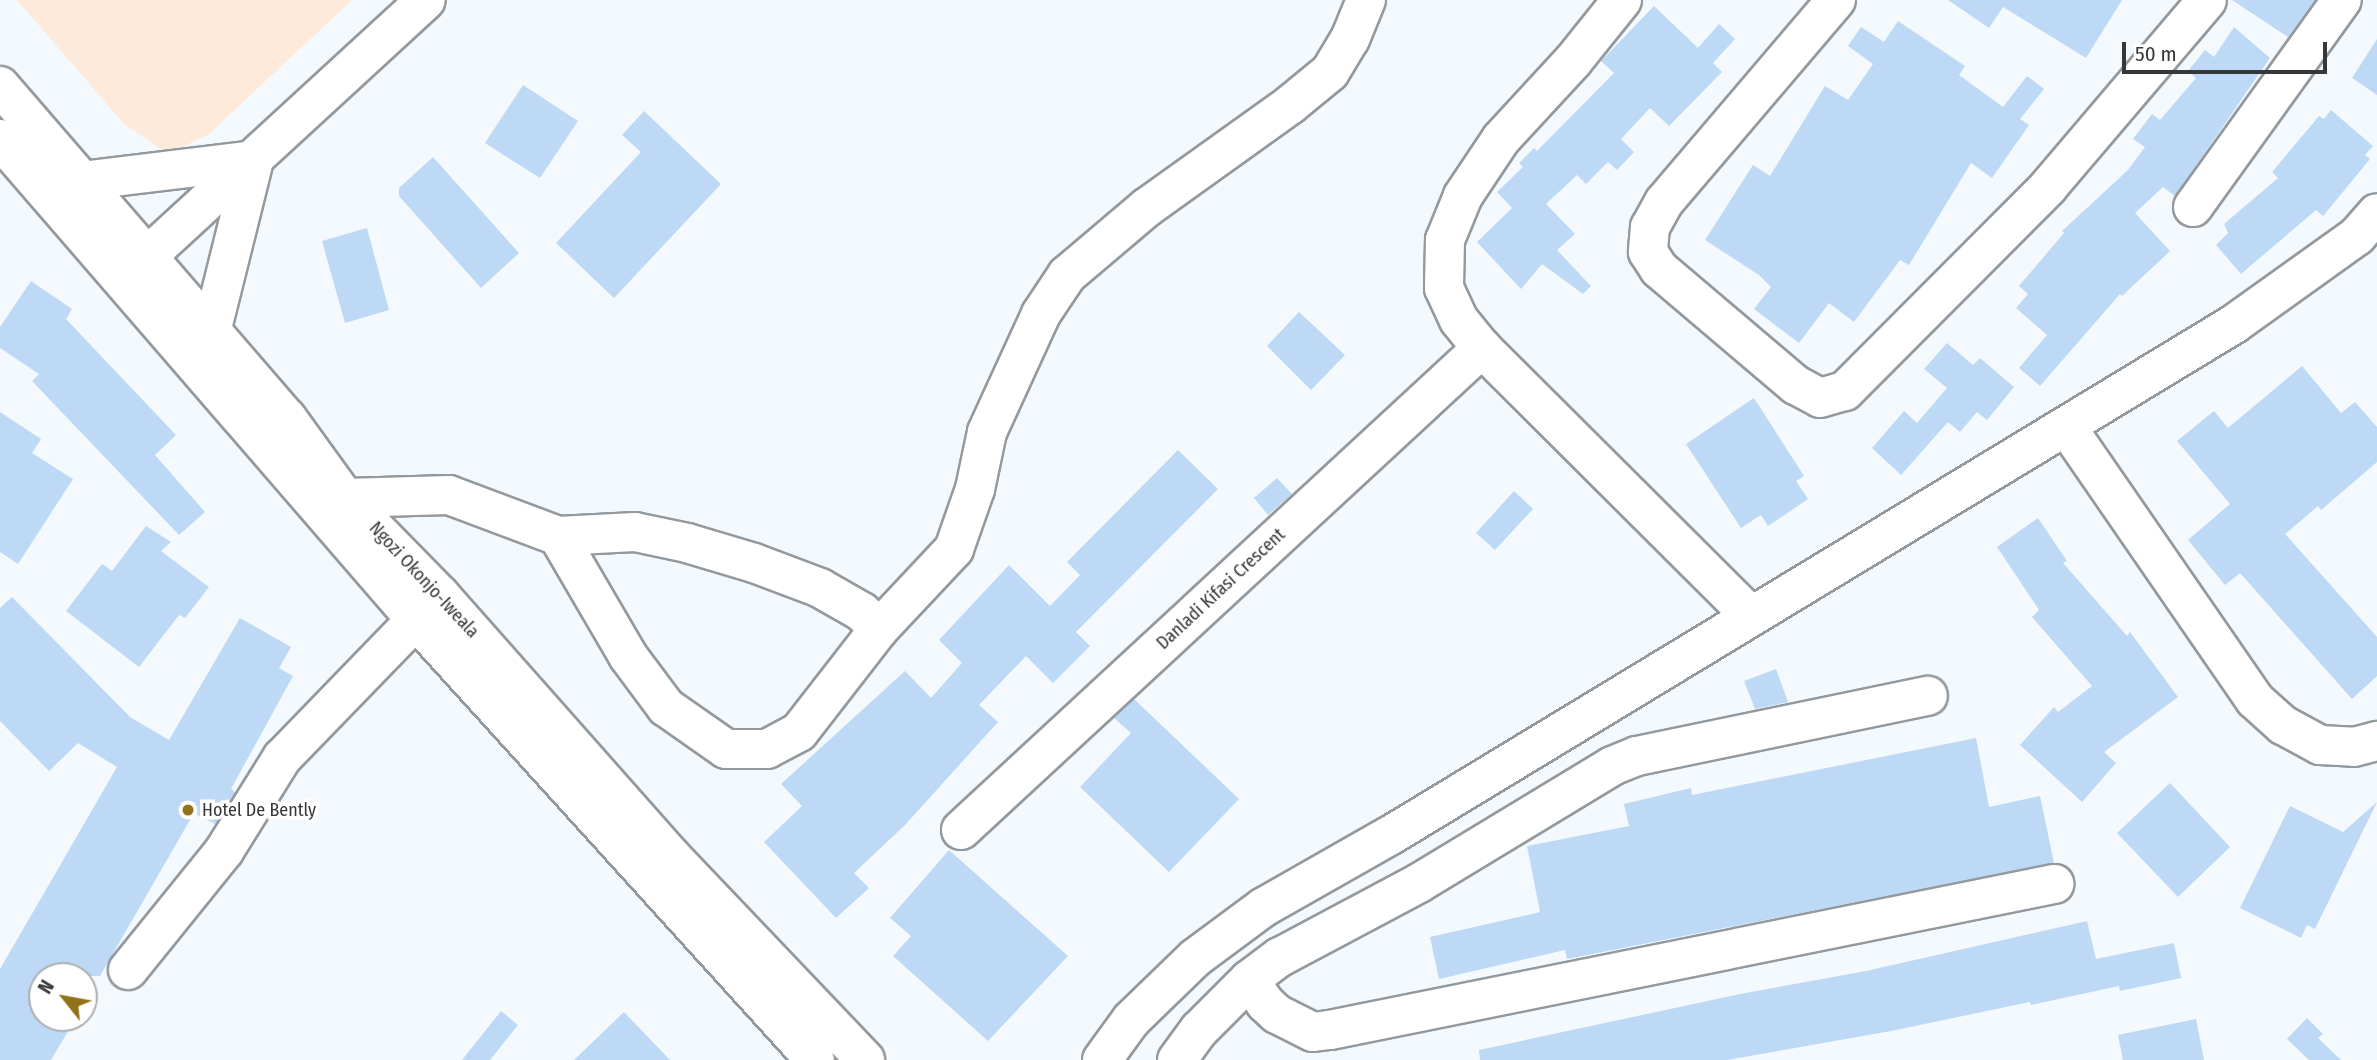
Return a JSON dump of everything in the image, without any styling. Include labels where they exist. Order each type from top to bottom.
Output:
[{"type":"street","points":[[133,269],[426,0]]},
{"type":"street","points":[[558,536],[628,656],[666,707],[726,748],[767,749],[799,732],[879,629],[954,550],[975,489],[987,432],[1041,314],[1068,275],[1146,208],[1291,104],[1330,72],[1350,39],[1366,0]]},
{"type":"street","points":[[1622,0],[1573,61],[1501,139],[1463,195],[1445,240],[1444,288],[1459,320],[1482,348],[1751,616]]},
{"type":"street","points":[[1836,0],[1664,202],[1650,227],[1648,252],[1659,269],[1669,278],[1796,385],[1820,398],[1845,391],[2048,187],[2207,0]]},
{"type":"street","points":[[2193,207],[2342,0]]},
{"type":"street","name":"Ngozi Okonjo-Iweala","points":[[0,86],[81,181],[133,269],[211,332],[287,418],[428,607],[672,857],[864,1060]]},
{"type":"street","name":"Ngozi Okonjo-Iweala","points":[[0,139],[133,269],[428,607],[815,1060]]},
{"type":"street","points":[[81,181],[254,160]]},
{"type":"street","points":[[211,332],[254,160]]},
{"type":"street","points":[[1102,1060],[1131,1020],[1195,958],[1264,907],[1391,835],[2234,324],[2357,236],[2377,213]]},
{"type":"street","name":"Danladi Kifasi Crescent","points":[[961,830],[1482,348]]},
{"type":"street","points":[[2066,426],[2255,700],[2283,725],[2320,745],[2354,747],[2377,741]]},
{"type":"street","points":[[345,498],[449,495],[558,536],[635,532],[687,543],[820,588],[862,612],[879,629]]},
{"type":"street","points":[[128,970],[224,851],[282,758],[428,607]]},
{"type":"street","points":[[1177,1060],[1199,1030],[1249,980],[1280,957],[1419,883],[1612,766],[1637,756],[1928,696]]},
{"type":"street","points":[[1391,835],[1419,883]]},
{"type":"street","points":[[1249,980],[1265,1003],[1277,1014],[1313,1032],[1330,1030],[2054,884]]},
{"type":"shaded area","points":[[17,0],[352,0],[209,134],[168,154],[124,124]]},
{"type":"building","points":[[1948,0],[2122,0],[2086,58],[2003,7],[1989,28]]},
{"type":"building","points":[[2232,0],[2315,0],[2288,37]]},
{"type":"building","points":[[1654,6],[1698,48],[1719,24],[1735,39],[1713,63],[1722,72],[1669,126],[1650,108],[1621,139],[1634,152],[1617,170],[1608,162],[1586,184],[1577,175],[1546,204],[1575,234],[1557,250],[1591,286],[1583,294],[1542,264],[1521,289],[1477,242],[1512,208],[1497,192],[1523,167],[1519,163],[1534,148],[1537,151],[1614,73],[1601,61]]},
{"type":"building","points":[[1898,21],[1965,66],[1959,75],[2003,107],[2027,76],[2044,89],[2020,119],[2029,125],[1992,178],[1971,163],[1909,265],[1900,260],[1854,322],[1829,303],[1799,343],[1754,309],[1771,287],[1759,275],[1705,240],[1753,165],[1770,176],[1825,86],[1848,100],[1873,64],[1848,46],[1861,27],[1884,42]]},
{"type":"building","points":[[2234,27],[2270,58],[2175,196],[2163,187],[2135,213],[2170,251],[2122,296],[2120,294],[2040,386],[2019,368],[2047,335],[2016,308],[2028,294],[2019,286],[2064,233],[2062,231],[2128,170],[2145,147],[2133,139],[2152,114],[2160,120],[2196,78],[2188,71],[2205,50],[2214,57]]},
{"type":"building","points":[[2377,39],[2377,95],[2352,78]]},
{"type":"building","points":[[523,85],[578,121],[540,178],[485,143]]},
{"type":"building","points":[[2331,110],[2373,146],[2365,155],[2370,159],[2323,216],[2316,210],[2241,274],[2216,245],[2228,233],[2224,224],[2278,178],[2272,172],[2319,116],[2324,119]]},
{"type":"building","points":[[644,111],[721,184],[614,298],[556,243],[641,152],[622,135]]},
{"type":"building","points":[[433,157],[519,253],[481,288],[399,196],[399,188]]},
{"type":"building","points":[[367,228],[389,310],[345,323],[322,241]]},
{"type":"building","points":[[31,281],[72,309],[66,319],[176,435],[155,455],[205,512],[179,535],[32,381],[39,374],[0,348],[0,327]]},
{"type":"building","points":[[1299,312],[1345,355],[1311,390],[1267,346]]},
{"type":"building","points":[[1947,343],[1973,365],[1980,358],[2014,387],[1987,420],[1977,412],[1960,432],[1948,422],[1901,475],[1872,448],[1904,411],[1917,423],[1947,388],[1924,369]]},
{"type":"building","points":[[2302,366],[2341,413],[2355,402],[2377,427],[2377,462],[2321,510],[2318,506],[2285,534],[2377,637],[2377,676],[2352,699],[2240,573],[2225,585],[2188,540],[2230,504],[2177,441],[2214,411],[2228,428]]},
{"type":"building","points":[[1754,398],[1804,476],[1796,481],[1808,499],[1768,526],[1761,515],[1741,528],[1686,444]]},
{"type":"building","points":[[0,412],[41,439],[32,453],[73,479],[18,564],[0,552]]},
{"type":"building","points":[[1178,450],[1218,489],[1076,632],[1090,646],[1053,683],[1026,656],[979,705],[998,722],[905,825],[854,873],[869,888],[836,918],[764,842],[802,806],[781,784],[905,671],[931,698],[962,663],[939,640],[1009,565],[1050,606],[1080,575],[1067,562]]},
{"type":"building","points":[[1277,478],[1292,494],[1268,515],[1254,498]]},
{"type":"building","points":[[1514,491],[1533,509],[1495,550],[1476,533]]},
{"type":"building","points":[[2038,518],[2067,561],[2063,563],[2127,636],[2130,632],[2178,697],[2104,752],[2116,763],[2082,802],[2020,745],[2054,707],[2058,712],[2092,686],[2032,617],[2039,610],[1997,547]]},
{"type":"building","points":[[146,526],[171,542],[161,551],[209,587],[185,618],[179,615],[139,667],[66,611],[102,564],[112,571]]},
{"type":"building","points":[[12,597],[130,717],[169,740],[240,618],[291,647],[279,668],[293,676],[231,789],[235,792],[215,824],[194,813],[100,976],[98,962],[28,962],[28,1032],[68,1032],[51,1060],[0,1060],[0,969],[117,767],[78,743],[49,771],[0,721],[0,608]]},
{"type":"building","points":[[1776,669],[1788,702],[1755,709],[1744,681]]},
{"type":"building","points":[[1134,699],[1239,799],[1169,872],[1080,787],[1131,733],[1114,718]]},
{"type":"building","points":[[1976,738],[1989,807],[2040,796],[2054,863],[1567,959],[1565,950],[1439,979],[1430,937],[1540,912],[1527,846],[1629,826],[1624,804],[1691,788],[1692,795]]},
{"type":"building","points":[[2170,783],[2230,847],[2178,897],[2117,833]]},
{"type":"building","points":[[2377,802],[2315,929],[2307,925],[2301,938],[2240,908],[2290,806],[2343,832]]},
{"type":"building","points":[[949,850],[1068,956],[988,1041],[893,956],[911,936],[890,918]]},
{"type":"building","points":[[2087,921],[2096,959],[2174,943],[2181,978],[2120,991],[2119,986],[2031,1005],[2030,1002],[1891,1031],[1727,1060],[1480,1060],[1479,1050],[1740,994],[1866,971]]},
{"type":"building","points":[[501,1011],[518,1025],[490,1060],[462,1060]]},
{"type":"building","points":[[624,1012],[670,1060],[574,1060]]},
{"type":"building","points":[[2307,1018],[2323,1034],[2318,1038],[2341,1060],[2309,1060],[2287,1039]]},
{"type":"building","points":[[2196,1019],[2204,1060],[2123,1060],[2118,1035]]},
{"type":"place","name":"Hotel De Bently","points":[[188,810]]}]
